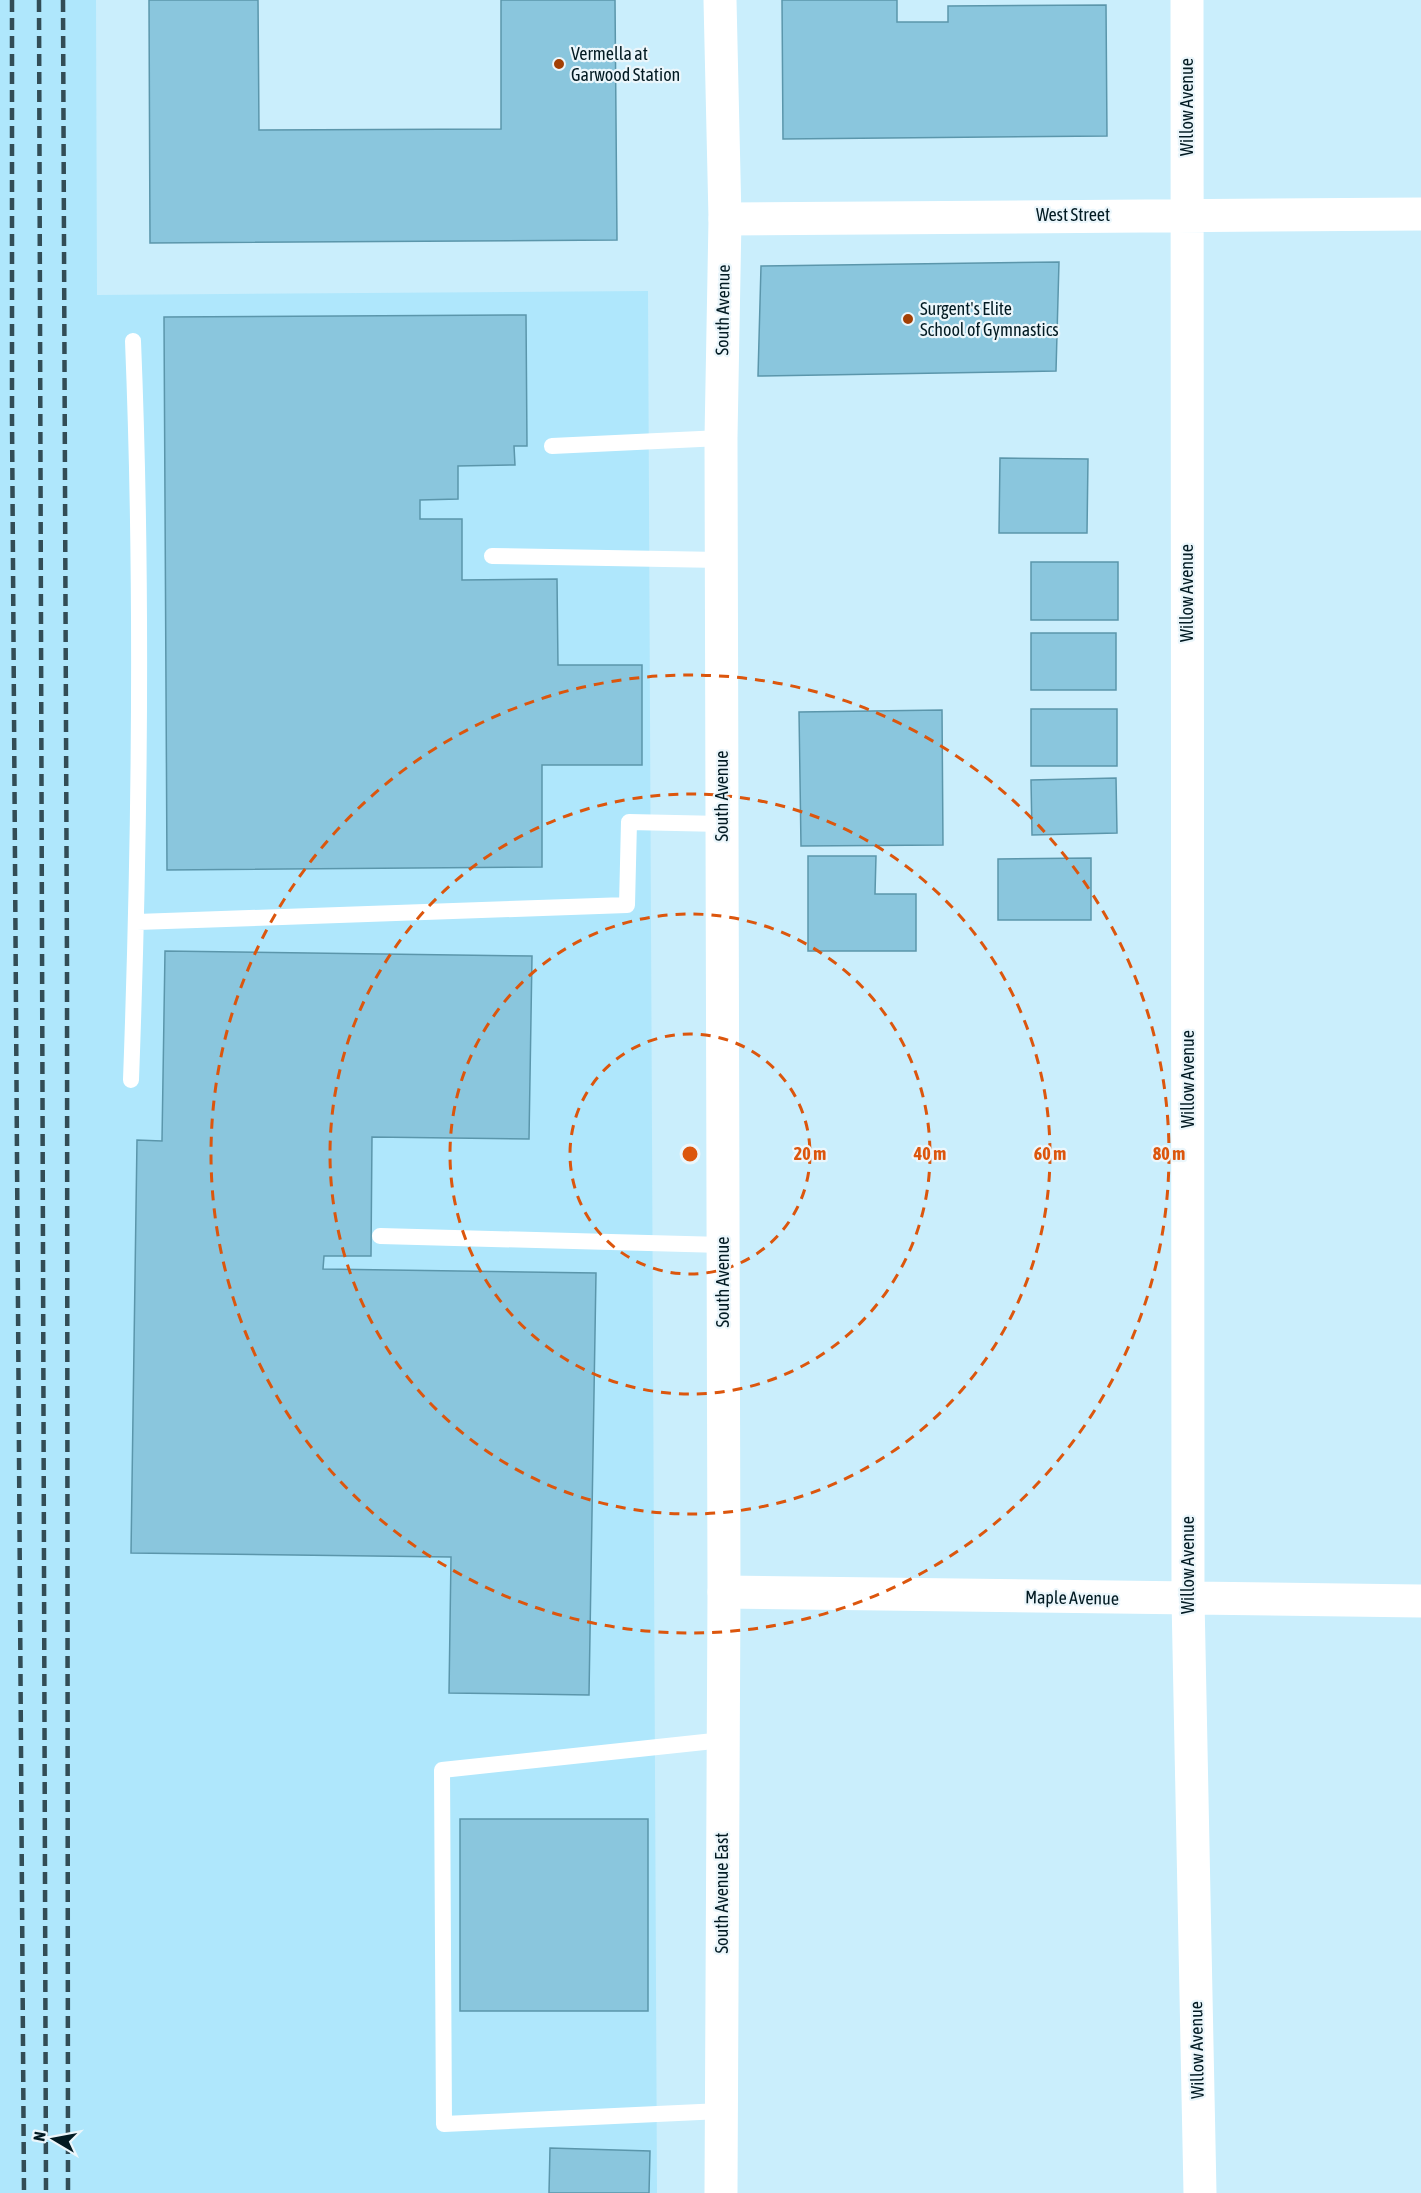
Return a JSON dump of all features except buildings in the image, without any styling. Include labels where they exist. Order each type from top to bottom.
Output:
[{"type":"street","name":"South Avenue","points":[[720,0],[725,219],[721,438],[724,1592]]},
{"type":"street","name":"Willow Avenue","points":[[1187,0],[1188,1599],[1200,2193]]},
{"type":"street","name":"West Street","points":[[725,219],[1421,214]]},
{"type":"street","name":"Maple Avenue","points":[[724,1592],[1421,1601]]},
{"type":"street","name":"South Avenue East","points":[[721,2193],[724,1592]]},
{"type":"lane","points":[[131,1080],[137,922],[140,650],[138,471],[133,341]]},
{"type":"lane","points":[[552,446],[721,438]]},
{"type":"lane","points":[[492,556],[721,561]]},
{"type":"lane","points":[[137,922],[627,904],[629,822],[722,824]]},
{"type":"lane","points":[[380,1236],[723,1245]]},
{"type":"lane","points":[[721,2112],[444,2124],[442,1770],[723,1740]]},
{"type":"shaded area","points":[[0,0],[96,0],[97,295],[648,291],[657,2193],[0,2193]]},
{"type":"railway","points":[[12,0],[12,417],[24,2193]]},
{"type":"railway","points":[[39,0],[46,2193]]},
{"type":"railway","points":[[63,0],[68,2193]]},
{"type":"place","name":"Vermella at Garwood Station","points":[[559,64]]},
{"type":"place","name":"Surgent's Elite School of Gymnastics","points":[[908,319]]}]
